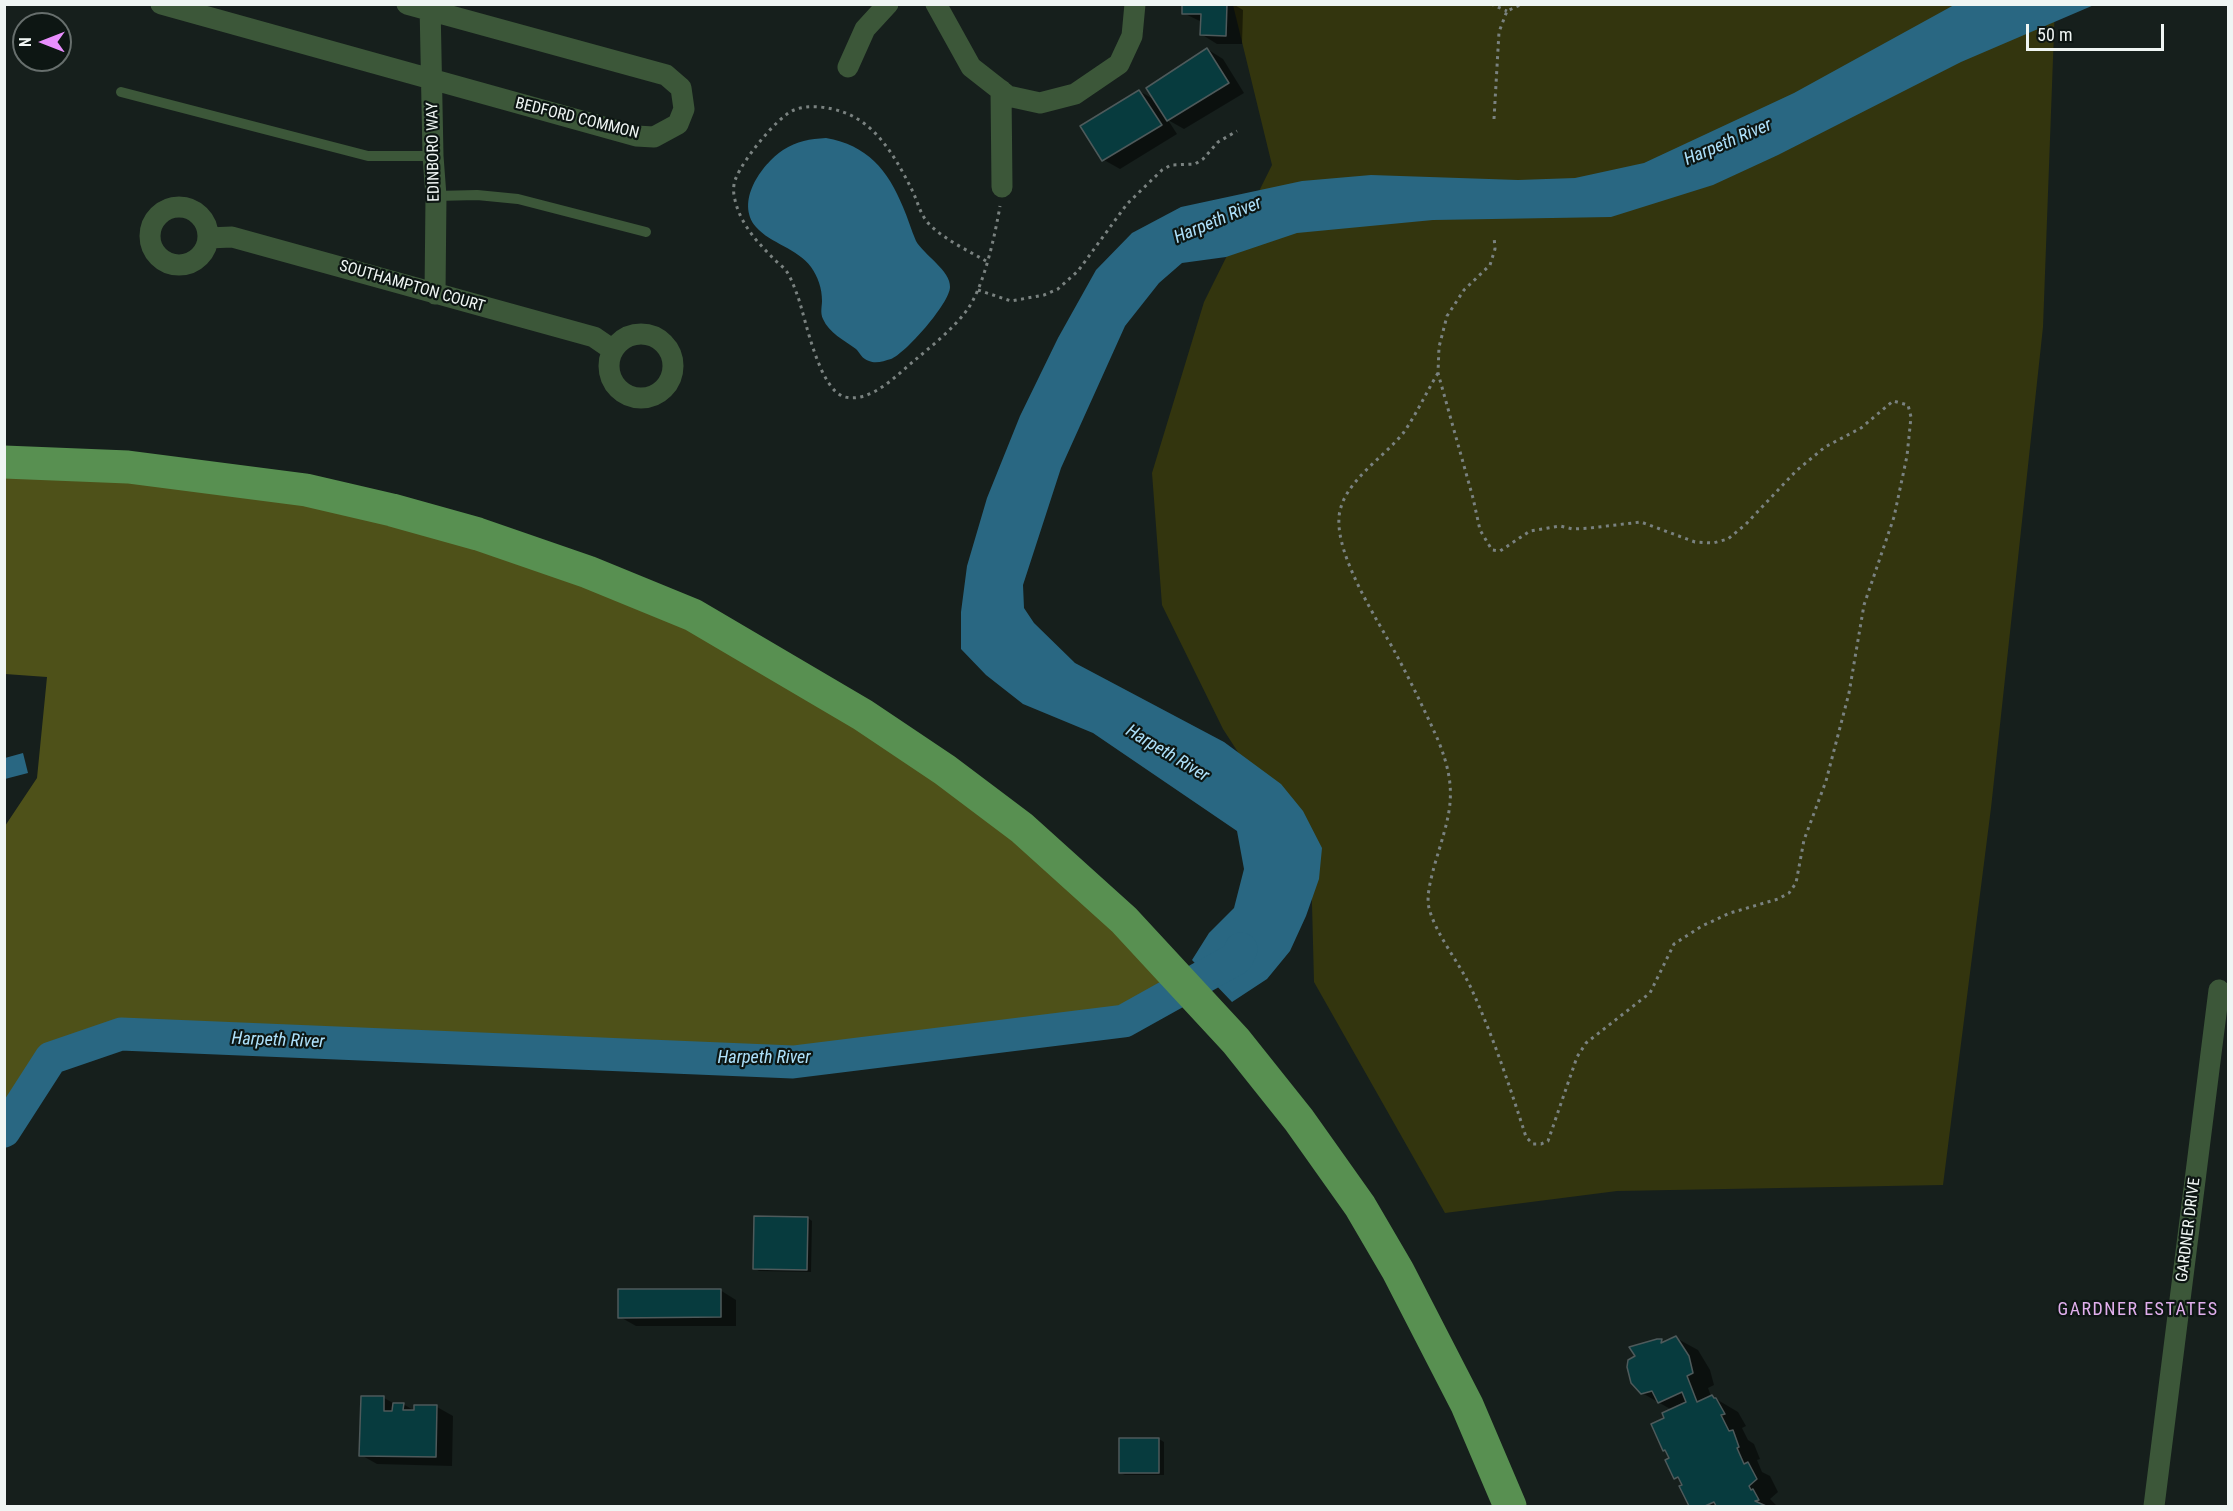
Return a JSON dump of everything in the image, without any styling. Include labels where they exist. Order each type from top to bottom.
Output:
[{"type":"main road","points":[[4,462],[128,467],[306,490],[392,510],[467,531],[588,572],[693,615],[863,715],[945,770],[1022,828],[1124,920],[1236,1041],[1299,1120],[1360,1206],[1398,1272],[1467,1405],[1510,1506]]},
{"type":"street","name":"BEDFORD COMMON","points":[[161,4],[636,136],[654,137],[678,124],[684,109],[681,88],[666,75],[431,6],[408,4]]},
{"type":"street","points":[[848,67],[865,29],[888,4]]},
{"type":"street","points":[[936,4],[971,67],[1008,96],[1040,103],[1075,94],[1119,64],[1132,36],[1135,4]]},
{"type":"street","name":"EDINBORO WAY","points":[[431,6],[433,156],[436,196],[435,294]]},
{"type":"street","points":[[1000,90],[1002,187]]},
{"type":"street","name":"SOUTHAMPTON COURT","points":[[208,238],[232,237],[594,337],[613,350]]},
{"type":"street","name":"GARDNER DRIVE","points":[[2154,1506],[2219,990]]},
{"type":"lane","points":[[121,92],[368,156],[433,156]]},
{"type":"lane","points":[[436,196],[477,195],[518,199],[645,232]]},
{"type":"path","points":[[1491,4],[1507,11]]},
{"type":"path","points":[[1494,119],[1499,32],[1507,11],[1522,4]]},
{"type":"path","points":[[987,261],[948,239],[929,224],[889,150],[877,134],[844,112],[818,107],[792,110],[778,122],[743,165],[735,180],[733,193],[747,229],[787,272],[798,299],[808,335],[825,376],[836,392],[843,396],[862,396],[879,389],[953,326],[968,309],[978,290],[987,261],[1002,187]]},
{"type":"path","points":[[978,290],[1011,301],[1044,295],[1058,289],[1078,271],[1127,204],[1162,170],[1171,165],[1195,164],[1203,159],[1218,142],[1237,131]]},
{"type":"path","points":[[1438,373],[1418,412],[1402,434],[1387,452],[1361,474],[1353,485],[1339,514],[1339,531],[1360,588],[1424,711],[1449,772],[1452,792],[1449,816],[1432,874],[1428,906],[1444,941],[1472,989],[1497,1052],[1526,1137],[1533,1144],[1541,1144],[1548,1141],[1576,1057],[1586,1043],[1650,993],[1674,944],[1702,926],[1730,913],[1778,899],[1789,893],[1796,883],[1804,840],[1826,781],[1849,693],[1864,605],[1894,517],[1907,456],[1911,417],[1908,405],[1893,401],[1861,428],[1825,447],[1796,471],[1746,524],[1728,538],[1713,543],[1695,542],[1641,522],[1590,528],[1560,526],[1530,531],[1500,551],[1492,550],[1480,530],[1438,373],[1439,347],[1448,315],[1464,290],[1490,265],[1495,249],[1494,236]]},
{"type":"green space","points":[[1233,5],[2055,5],[2043,327],[1991,808],[1943,1185],[1617,1191],[1445,1213],[1314,982],[1311,865],[1223,729],[1162,605],[1152,473],[1204,302],[1272,165]]},
{"type":"green space","points":[[5,462],[210,476],[588,572],[863,715],[1182,983],[1124,1021],[793,1062],[121,1034],[51,1058],[5,1131],[5,826],[37,778],[47,677],[5,674]]},
{"type":"water","points":[[1954,5],[2094,5],[1961,62],[1778,155],[1713,185],[1611,217],[1433,220],[1297,233],[1226,257],[1182,263],[1159,283],[1125,326],[1061,468],[1023,585],[1024,608],[1034,623],[1075,663],[1224,742],[1281,784],[1303,811],[1322,848],[1319,879],[1306,916],[1290,951],[1267,979],[1232,1002],[1192,960],[1209,933],[1234,908],[1244,869],[1237,831],[1093,733],[1023,704],[986,675],[961,649],[961,612],[967,566],[987,498],[1020,416],[1058,338],[1096,270],[1132,233],[1181,207],[1302,181],[1371,175],[1518,180],[1575,178],[1644,163],[1794,93]]},
{"type":"water","points":[[826,138],[840,141],[864,153],[883,171],[897,194],[916,241],[942,269],[949,281],[950,287],[943,304],[926,327],[898,355],[886,361],[867,360],[829,328],[822,317],[822,296],[818,279],[811,267],[799,255],[762,233],[750,217],[748,207],[753,185],[767,165],[793,144]]},
{"type":"water","points":[[23,753],[28,773],[5,779],[5,758]]},
{"type":"building","points":[[1182,4],[1227,4],[1226,36],[1200,35],[1201,14],[1182,14]]},
{"type":"building","points":[[1207,48],[1229,83],[1167,121],[1146,88]]},
{"type":"building","points":[[1139,90],[1162,125],[1102,161],[1080,126]]},
{"type":"building","points":[[754,1216],[808,1217],[807,1270],[753,1269]]},
{"type":"building","points":[[618,1289],[721,1289],[721,1317],[618,1318]]},
{"type":"building","points":[[1676,1336],[1689,1356],[1693,1373],[1687,1376],[1697,1402],[1712,1395],[1716,1398],[1725,1414],[1721,1415],[1729,1431],[1733,1430],[1744,1464],[1748,1462],[1757,1479],[1749,1486],[1759,1500],[1755,1501],[1766,1506],[1716,1506],[1714,1502],[1705,1506],[1689,1506],[1679,1486],[1682,1485],[1678,1477],[1674,1479],[1665,1460],[1669,1458],[1665,1450],[1663,1451],[1651,1424],[1664,1418],[1662,1413],[1686,1402],[1682,1392],[1658,1403],[1652,1391],[1641,1394],[1631,1383],[1627,1367],[1628,1360],[1635,1356],[1629,1347],[1657,1339],[1662,1339],[1661,1343]]},
{"type":"building","points":[[361,1396],[384,1396],[384,1411],[392,1411],[393,1403],[404,1403],[403,1410],[414,1410],[414,1405],[437,1405],[436,1457],[359,1456]]},
{"type":"building","points":[[1119,1438],[1159,1438],[1159,1473],[1119,1473]]},
{"type":"waterway","name":"Harpeth River","points":[[4,1131],[51,1058],[121,1034],[793,1062],[1124,1021],[1237,958],[1241,949]]},
{"type":"district","name":"GARDNER ESTATES","points":[[2138,1310]]}]
